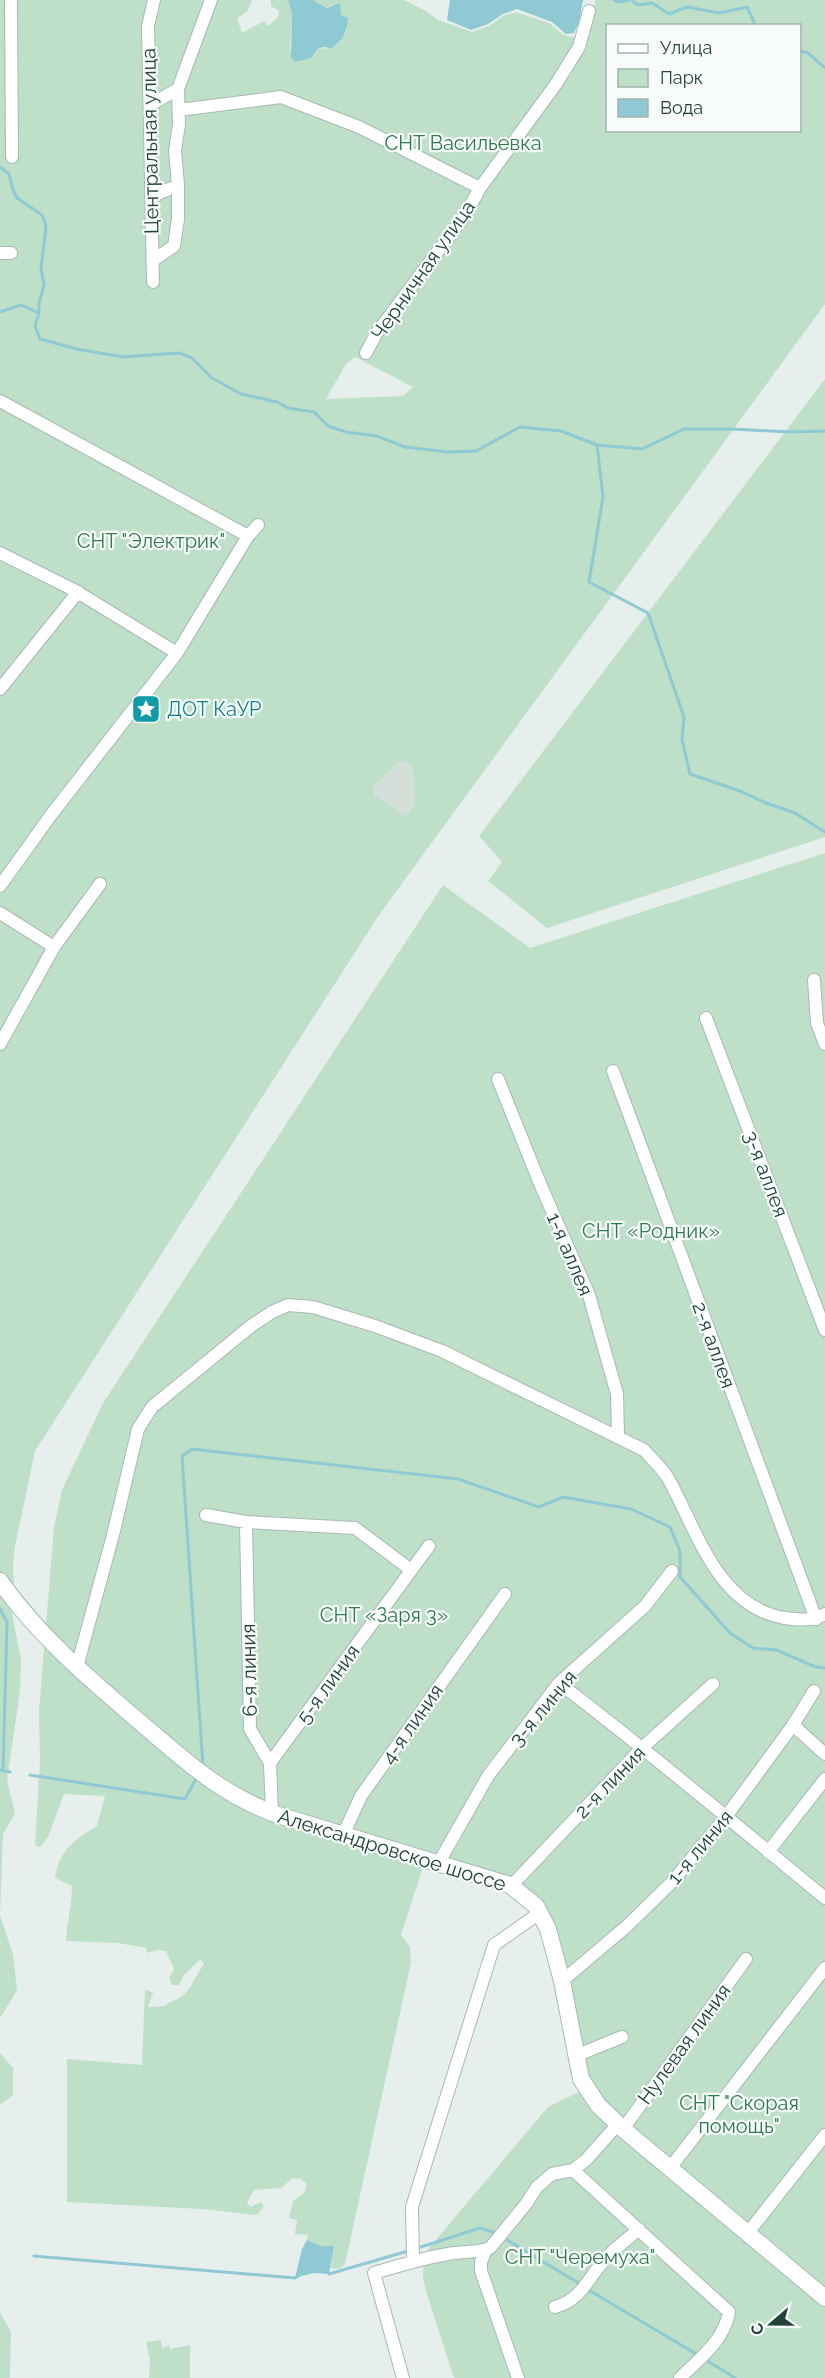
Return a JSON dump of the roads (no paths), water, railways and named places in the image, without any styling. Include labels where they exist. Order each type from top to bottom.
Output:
[{"type":"street","points":[[11,0],[12,157]]},
{"type":"street","name":"Центральная улица","points":[[153,282],[148,26],[154,0]]},
{"type":"street","points":[[152,261],[174,246],[178,219],[175,152],[179,110],[178,89],[211,0]]},
{"type":"street","name":"Черничная улица","points":[[366,353],[376,334],[465,215],[480,188],[555,84],[579,47],[589,12]]},
{"type":"street","points":[[150,105],[178,89]]},
{"type":"street","name":"Черничная улица","points":[[179,110],[281,97],[359,127],[480,188]]},
{"type":"street","points":[[151,197],[178,184]]},
{"type":"street","points":[[0,401],[248,536]]},
{"type":"street","points":[[0,886],[63,799],[177,653],[248,536],[258,525]]},
{"type":"street","points":[[0,553],[78,592],[177,653]]},
{"type":"street","points":[[0,689],[78,592]]},
{"type":"street","points":[[0,1044],[54,947],[100,884]]},
{"type":"street","points":[[0,913],[54,947]]},
{"type":"street","points":[[814,980],[817,1023],[825,1044]]},
{"type":"street","name":"3-я аллея","points":[[706,1018],[825,1330]]},
{"type":"street","name":"2-я аллея","points":[[613,1071],[821,1617]]},
{"type":"street","name":"1-я аллея","points":[[498,1079],[541,1186],[589,1295],[617,1394],[618,1435]]},
{"type":"street","points":[[77,1667],[113,1535],[138,1429],[152,1407],[251,1326],[272,1312],[288,1305],[313,1306],[375,1326],[442,1352],[618,1435],[644,1450],[667,1476],[718,1576],[741,1598],[767,1615],[798,1620],[821,1617]]},
{"type":"street","points":[[206,1515],[246,1522],[355,1528],[411,1570]]},
{"type":"street","name":"6-я линия","points":[[246,1522],[250,1729],[270,1763],[272,1812]]},
{"type":"street","name":"5-я линия","points":[[270,1763],[429,1546]]},
{"type":"street","name":"3-я линия","points":[[438,1864],[488,1776],[560,1683],[645,1606],[672,1571]]},
{"type":"street","name":"Александровское шоссе","points":[[0,1581],[29,1619],[77,1667],[210,1781],[253,1805],[272,1812],[512,1886],[536,1906],[548,1930],[562,1981],[581,2079],[598,2105],[825,2298]]},
{"type":"street","name":"4-я линия","points":[[343,1835],[362,1796],[505,1594]]},
{"type":"street","points":[[560,1683],[643,1747],[725,1818],[825,1898]]},
{"type":"street","name":"2-я линия","points":[[512,1886],[643,1747],[713,1684]]},
{"type":"street","name":"1-я линия","points":[[562,1981],[627,1926],[673,1881],[725,1818],[794,1725],[814,1691]]},
{"type":"street","points":[[794,1725],[825,1754]]},
{"type":"street","points":[[768,1852],[825,1779]]},
{"type":"street","points":[[414,2258],[412,2207],[494,1946],[541,1912]]},
{"type":"street","name":"Нулевая линия","points":[[573,2170],[620,2126],[746,1959]]},
{"type":"street","points":[[670,2168],[825,1968]]},
{"type":"street","points":[[575,2056],[622,2037]]},
{"type":"street","points":[[747,2234],[825,2135]]},
{"type":"street","points":[[518,2378],[481,2271],[481,2262],[486,2250],[501,2235],[537,2187],[552,2174],[573,2170],[729,2312],[726,2326],[717,2341],[680,2378]]},
{"type":"street","points":[[555,2307],[576,2297],[607,2257],[639,2229]]},
{"type":"street","points":[[403,2378],[374,2273],[446,2254],[486,2250]]},
{"type":"water","points":[[288,0],[313,0],[327,8],[340,3],[341,15],[348,18],[347,28],[341,40],[330,49],[319,48],[311,58],[295,62],[291,58],[292,14]]},
{"type":"water","points":[[450,0],[583,0],[579,22],[574,33],[566,34],[552,22],[517,9],[471,30],[447,20]]},
{"type":"water","points":[[307,2240],[320,2246],[334,2246],[329,2274],[313,2273],[295,2278],[302,2249]]},
{"type":"waterway","points":[[614,0],[621,2],[629,0]]},
{"type":"waterway","points":[[631,0],[638,5],[652,3],[669,14],[687,7],[720,13],[747,7],[755,24]]},
{"type":"waterway","points":[[801,51],[808,53],[825,68]]},
{"type":"waterway","points":[[0,167],[9,174],[17,198],[42,215],[46,226],[41,269],[44,285],[39,313]]},
{"type":"waterway","points":[[0,312],[21,305],[39,313],[35,326],[40,339],[77,349],[123,357],[179,353],[192,358],[212,378],[241,394],[277,402],[288,408],[314,412],[328,426],[346,432],[377,436],[405,447],[447,452],[476,451],[520,427],[561,431],[597,445],[642,449],[684,429],[825,431]]},
{"type":"waterway","points":[[597,445],[603,497],[589,582],[648,613],[684,717],[682,740],[690,774],[795,813],[825,832]]},
{"type":"waterway","points":[[203,1766],[182,1456],[192,1449],[458,1479],[539,1507],[563,1497],[631,1509],[670,1527],[680,1551],[680,1577],[730,1633],[753,1648],[777,1650],[816,1667],[825,1668]]},
{"type":"waterway","points":[[0,1609],[7,1622],[3,1770]]},
{"type":"waterway","points":[[0,1770],[10,1772]]},
{"type":"waterway","points":[[30,1775],[185,1799],[197,1777]]},
{"type":"waterway","points":[[421,2247],[480,2228],[496,2233]]},
{"type":"waterway","points":[[504,2238],[582,2285]]},
{"type":"waterway","points":[[327,2271],[329,2274],[408,2251]]},
{"type":"waterway","points":[[34,2256],[295,2278],[298,2276]]},
{"type":"waterway","points":[[587,2289],[698,2355]]},
{"type":"waterway","points":[[706,2360],[735,2378]]},
{"type":"place","name":"ДОТ КаУР","points":[[146,709]]},
{"type":"park label","name":"СНТ Васильевка","points":[[463,143]]},
{"type":"park label","name":"СНТ \"Электрик\"","points":[[151,541]]},
{"type":"park label","name":"СНТ «Родник»","points":[[651,1231]]},
{"type":"park label","name":"СНТ «Заря 3»","points":[[384,1615]]},
{"type":"park label","name":"СНТ \"Скорая помощь\"","points":[[739,2114]]},
{"type":"park label","name":"СНТ \"Черемуха\"","points":[[580,2257]]}]
